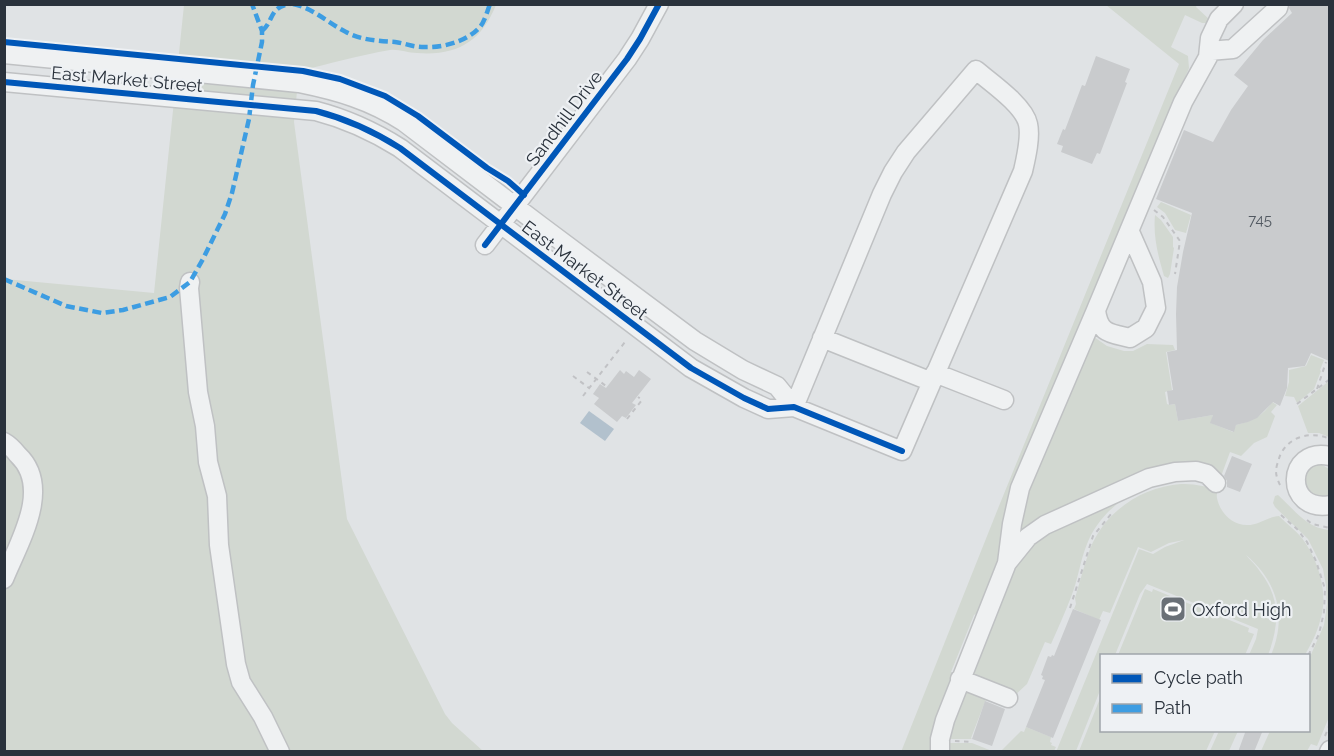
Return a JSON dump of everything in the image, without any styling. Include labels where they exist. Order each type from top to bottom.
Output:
[{"type":"street","name":"Sandhill Drive","points":[[485,245],[627,59],[659,4]]},
{"type":"street","points":[[940,752],[940,739],[945,720],[1007,563],[1020,488],[1183,102],[1208,57],[1210,38],[1219,19],[1234,4]]},
{"type":"street","points":[[1209,51],[1233,49],[1278,8],[1279,4]]},
{"type":"street","name":"East Market Street","points":[[4,54],[299,83],[355,97],[389,112],[634,296],[718,356],[777,386],[794,407]]},
{"type":"street","points":[[87,62],[87,90]]},
{"type":"street","points":[[156,96],[159,69]]},
{"type":"street","name":"East Market Street","points":[[4,82],[316,111],[362,126],[400,148],[691,368],[768,409],[794,407],[902,451],[1023,171],[1028,147],[1028,123],[1016,103],[976,70],[906,152],[893,172],[794,407]]},
{"type":"street","points":[[1096,310],[1098,323],[1108,332],[1130,338],[1146,328],[1156,308],[1152,282],[1130,232]]},
{"type":"street","points":[[190,282],[198,392],[205,426],[208,462],[217,496],[219,545],[236,664],[241,682],[263,717],[280,752]]},
{"type":"street","points":[[619,315],[634,296]]},
{"type":"street","points":[[822,338],[933,378],[1004,400]]},
{"type":"street","points":[[4,442],[10,445],[27,466],[32,479],[33,493],[25,532],[4,579]]},
{"type":"street","points":[[1329,456],[1319,454],[1311,456],[1298,468],[1296,476],[1296,485],[1304,500],[1320,507],[1329,505]]},
{"type":"street","points":[[1007,563],[1028,537],[1045,525],[1149,478],[1175,472],[1196,471],[1207,474],[1216,483]]},
{"type":"street","points":[[960,679],[1008,698]]},
{"type":"path","points":[[1152,208],[1163,217],[1180,240],[1175,274]]},
{"type":"path","points":[[583,396],[625,342]]},
{"type":"path","points":[[1317,389],[1326,362]]},
{"type":"path","points":[[587,372],[606,386]]},
{"type":"path","points":[[573,376],[589,388]]},
{"type":"path","points":[[1297,404],[1329,379]]},
{"type":"path","points":[[627,419],[642,400],[638,397]]},
{"type":"path","points":[[1070,608],[1093,536],[1116,509]]},
{"type":"path","points":[[1281,515],[1297,529],[1307,542],[1325,589],[1324,612],[1319,634],[1309,654]]},
{"type":"shaded area","points":[[184,5],[496,5],[483,29],[466,44],[456,49],[431,53],[390,50],[299,71],[294,122],[347,519],[445,714],[483,751],[5,751],[5,279],[154,293]]},
{"type":"shaded area","points":[[1106,5],[1197,5],[1196,7],[1210,20],[1202,23],[1185,15],[1171,47],[1188,56],[1189,68],[1122,233],[1002,551],[983,609],[974,615],[951,672],[953,675],[935,751],[901,752],[1179,64]]},
{"type":"shaded area","points":[[1161,202],[1191,215],[1186,233],[1175,230],[1165,213],[1157,207]]},
{"type":"shaded area","points":[[1155,215],[1173,237],[1174,248],[1168,278],[1164,276],[1158,253]]},
{"type":"shaded area","points":[[1094,337],[1107,346],[1124,351],[1133,351],[1147,344],[1173,345],[1175,350],[1166,352],[1172,390],[1165,392],[1167,404],[1175,404],[1178,421],[1213,415],[1211,423],[1233,432],[1236,425],[1257,417],[1272,402],[1277,405],[1271,412],[1275,416],[1267,437],[1254,443],[1241,456],[1230,452],[1220,479],[1191,467],[1015,546],[1026,491]]},
{"type":"shaded area","points":[[1311,355],[1324,360],[1321,371],[1314,389],[1297,403],[1294,397],[1285,396],[1289,382],[1289,370],[1306,366]]},
{"type":"shaded area","points":[[1329,381],[1329,437],[1319,433],[1308,433],[1298,406]]},
{"type":"shaded area","points":[[1313,462],[1329,469],[1329,501],[1315,495],[1306,485],[1303,474]]},
{"type":"shaded area","points":[[1190,474],[1202,476],[1212,483],[1171,480],[1145,487],[1121,501],[1101,520],[1087,544],[1073,591],[1051,644],[1045,642],[1027,684],[1014,696],[987,686],[975,678],[970,667],[973,657],[1012,566],[1035,537],[1050,526],[1144,485],[1171,476]]},
{"type":"shaded area","points":[[1181,484],[1211,488],[1217,493],[1221,509],[1236,523],[1251,525],[1279,516],[1302,538],[1318,567],[1323,589],[1323,611],[1314,638],[1306,654],[1271,654],[1278,627],[1277,601],[1266,577],[1257,565],[1246,555],[1258,568],[1275,603],[1276,623],[1268,654],[1249,654],[1258,629],[1147,584],[1140,594],[1115,654],[1100,654],[1100,691],[1076,751],[1056,752],[1139,549],[1153,554],[1184,540],[1169,543],[1151,552],[1138,547],[1110,613],[1103,611],[1099,620],[1074,609],[1075,598],[1090,549],[1105,523],[1126,503],[1152,490]]},
{"type":"shaded area","points":[[1278,495],[1307,522],[1329,530],[1329,717],[1317,746],[1311,744],[1307,751],[1261,751],[1270,732],[1310,732],[1310,657],[1324,625],[1327,604],[1323,569],[1308,539],[1275,507],[1273,503],[1275,496]]},
{"type":"shaded area","name":"Oxford High","points":[[1145,589],[1152,592],[1153,589],[1249,628],[1248,632],[1254,634],[1245,654],[1118,654]]},
{"type":"shaded area","points":[[966,689],[988,694],[972,739],[950,739],[947,736]]},
{"type":"shaded area","points":[[1100,698],[1100,732],[1215,732],[1206,751],[1079,751]]},
{"type":"shaded area","points":[[1026,727],[1051,737],[1051,745],[1056,747],[1054,751],[1001,751],[1021,731],[1024,732]]},
{"type":"shaded area","points":[[1219,732],[1238,732],[1229,751],[1210,751]]},
{"type":"shaded area","points":[[946,743],[972,743],[992,751],[944,751]]},
{"type":"water","points":[[589,411],[614,429],[605,441],[580,423]]},
{"type":"building","points":[[1290,4],[1329,4],[1329,361],[1311,353],[1305,366],[1288,368],[1287,388],[1280,406],[1273,402],[1257,418],[1236,425],[1234,432],[1210,423],[1213,415],[1178,421],[1175,404],[1169,405],[1167,391],[1173,390],[1167,352],[1177,350],[1177,287],[1192,213],[1156,199],[1184,130],[1213,142],[1248,86],[1234,75],[1263,40],[1292,13],[1289,8]]},
{"type":"building","points":[[1096,56],[1130,69],[1125,82],[1127,83],[1100,154],[1097,153],[1092,164],[1061,152],[1063,146],[1057,144],[1063,129],[1065,130],[1082,85],[1085,86]]},
{"type":"building","points":[[620,370],[634,377],[639,370],[651,379],[632,403],[636,405],[626,418],[622,416],[617,422],[594,404],[599,398],[593,394],[600,384],[606,388]]},
{"type":"building","points":[[1232,456],[1252,464],[1240,492],[1227,487],[1224,476]]},
{"type":"building","points":[[1073,609],[1101,620],[1053,738],[1026,727],[1045,680],[1041,675],[1048,656],[1054,656]]},
{"type":"building","points":[[985,701],[1005,709],[992,746],[972,739]]},
{"type":"building","points":[[1245,732],[1262,732],[1254,752],[1238,752]]},
{"type":"marked path","points":[[4,279],[66,306],[102,313],[123,310],[170,297],[190,282],[225,214],[249,119],[262,42],[262,31],[252,4]]},
{"type":"marked path","points":[[262,31],[278,8],[290,4]]},
{"type":"marked path","points":[[293,4],[307,9],[358,37],[429,47],[451,44],[472,34],[482,24],[490,4]]},
{"type":"cycle path","points":[[485,245],[627,59],[659,4]]},
{"type":"cycle path","points":[[4,42],[303,71],[340,79],[385,96],[418,116],[524,195]]},
{"type":"cycle path","points":[[4,82],[316,111],[349,122],[400,148],[691,368],[768,409],[794,407],[902,451]]},
{"type":"place","name":"Oxford High","points":[[1173,609]]}]
